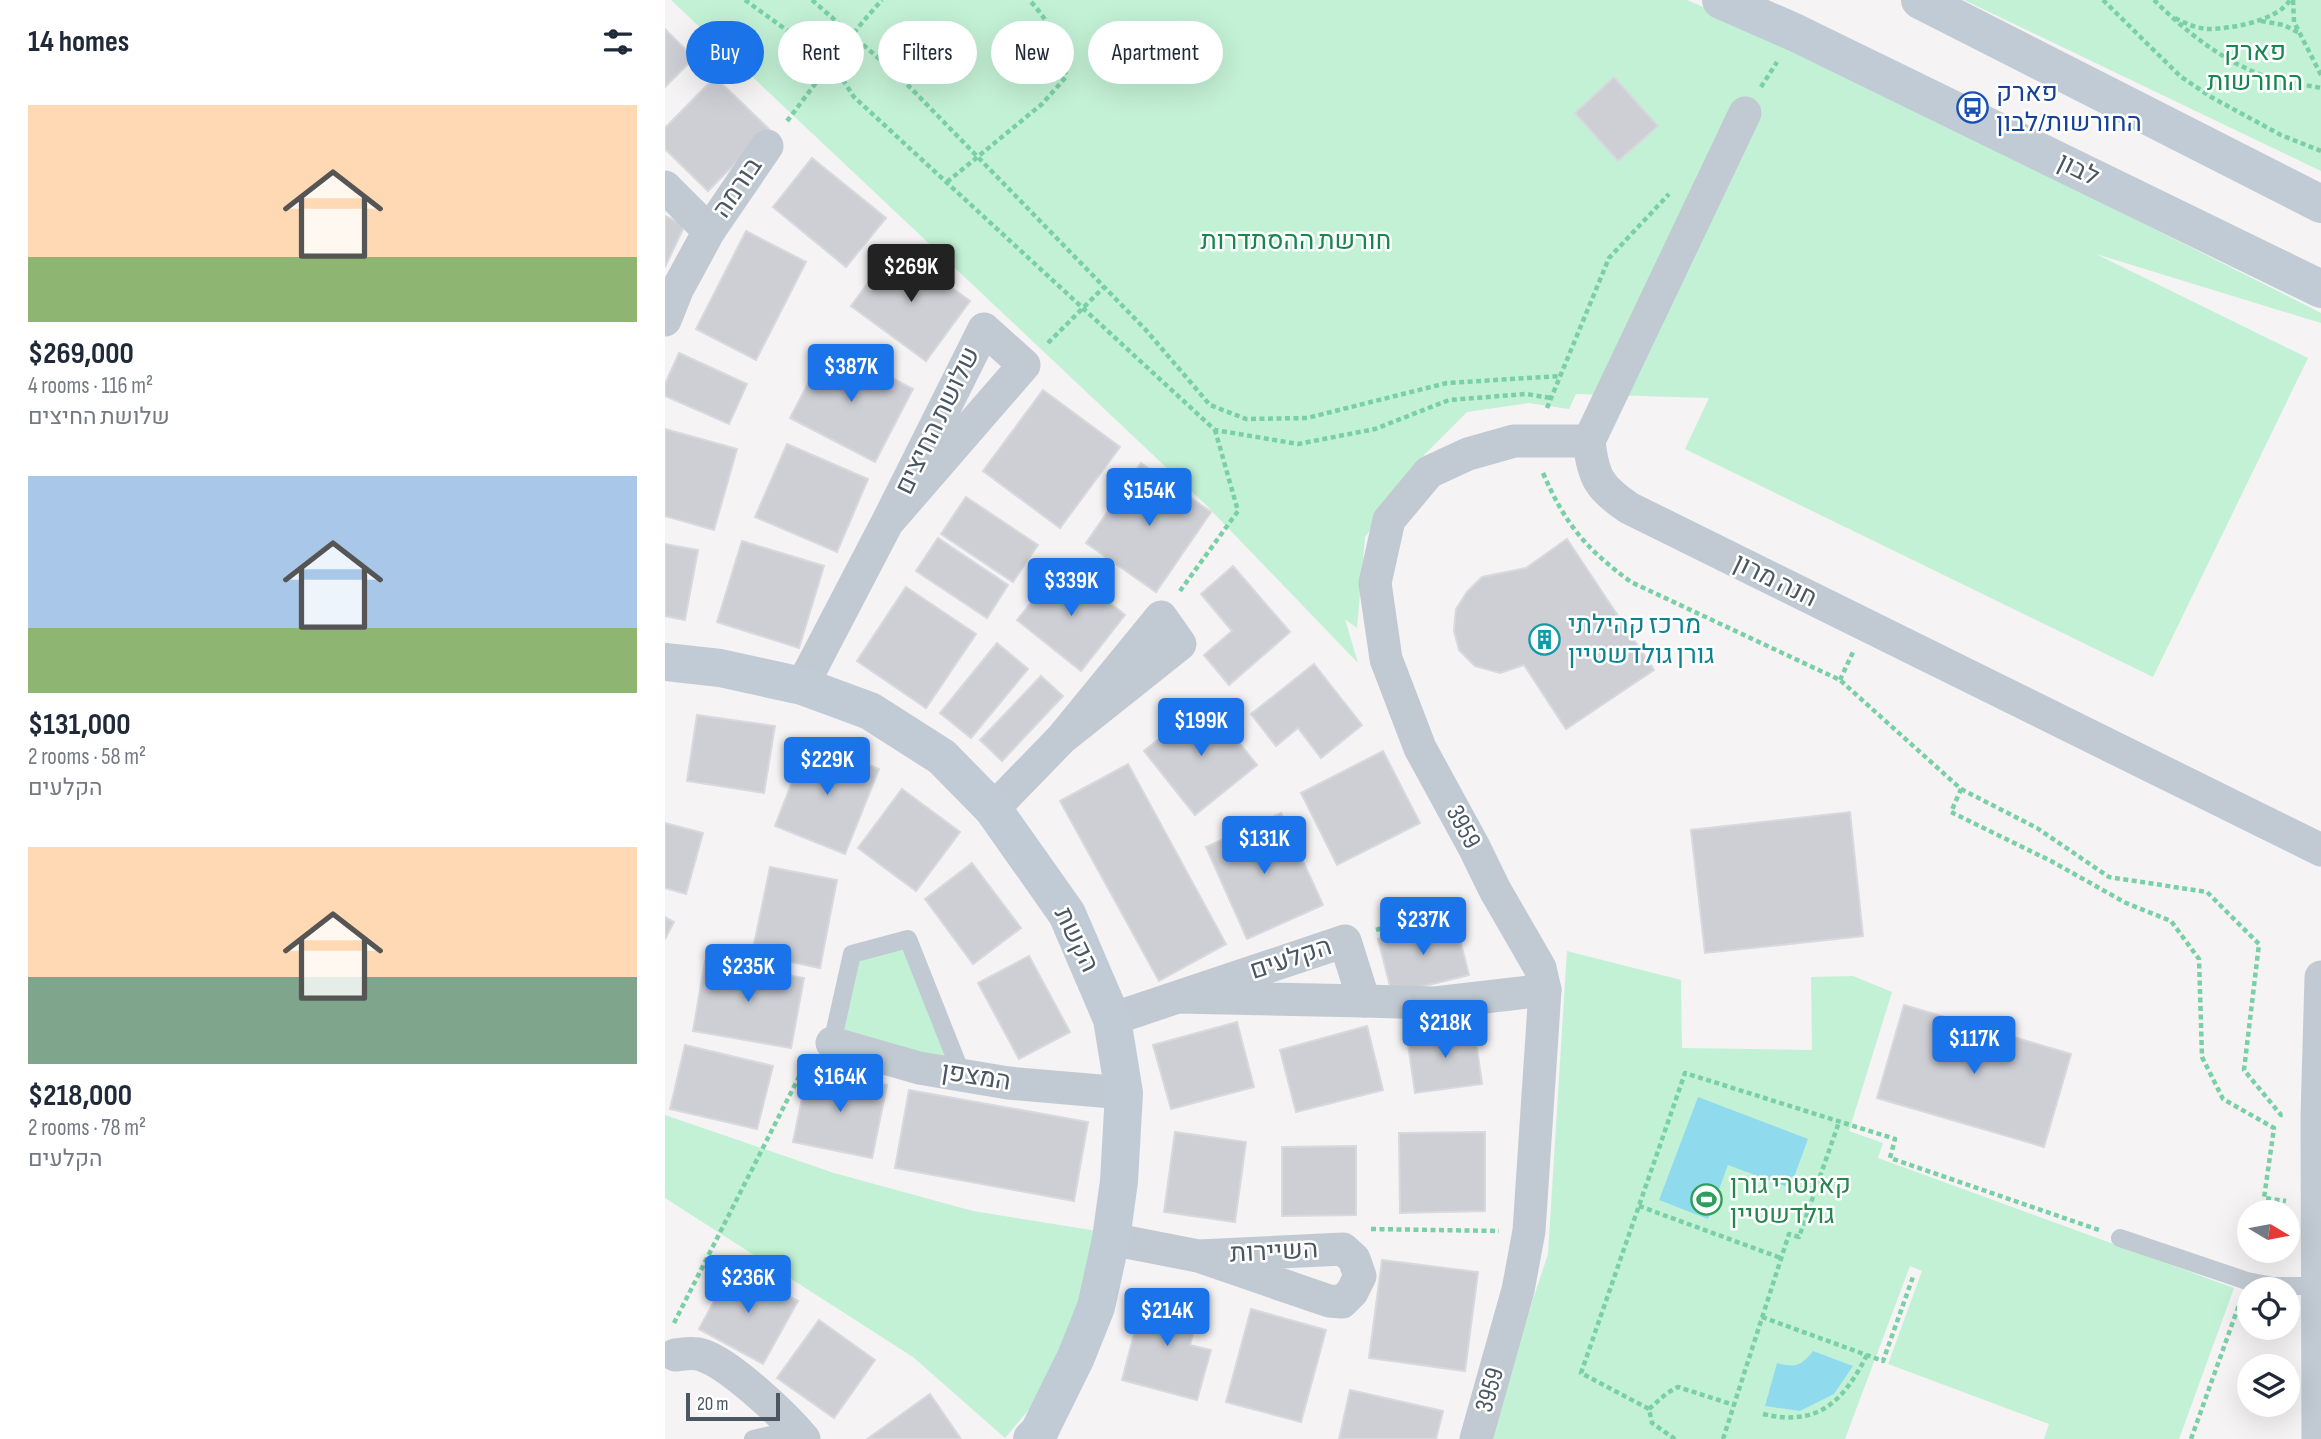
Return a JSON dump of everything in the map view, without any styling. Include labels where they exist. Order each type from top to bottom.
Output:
[{"type":"main road","name":"לבון","points":[[1721,0],[1795,33],[2321,289]]},
{"type":"main road","points":[[1920,0],[2321,204]]},
{"type":"main road","name":"הקשת","points":[[665,662],[720,668],[802,686],[870,710],[942,757],[993,809],[1067,914],[1112,1019],[1124,1093],[1119,1181],[1111,1239],[1096,1307],[1039,1437]]},
{"type":"street","points":[[1589,441],[1745,113]]},
{"type":"street","name":"בורמה","points":[[665,320],[677,290],[709,231],[767,146]]},
{"type":"street","name":"בורמה","points":[[665,187],[709,231]]},
{"type":"street","name":"שלושת החיצים","points":[[802,686],[984,329],[1024,365],[887,523]]},
{"type":"street","name":"3959","points":[[1476,1439],[1518,1290],[1529,1231],[1545,990],[1539,968],[1419,748],[1386,659],[1375,583],[1389,520],[1429,472],[1468,454],[1514,441],[1589,441]]},
{"type":"street","name":"חנה מרון","points":[[1589,441],[1592,466],[1606,493],[1629,508],[2321,850]]},
{"type":"street","points":[[993,809],[1062,738],[1161,617]]},
{"type":"street","name":"הקלעים","points":[[1112,1019],[1345,941],[1364,1001]]},
{"type":"street","points":[[2318,1439],[2316,1117],[2321,977]]},
{"type":"street","name":"הקלעים","points":[[1178,997],[1435,1003],[1545,990]]},
{"type":"street","name":"המצפן","points":[[832,1043],[919,1068],[1008,1083],[1124,1093]]},
{"type":"street","name":"השיירות","points":[[1111,1239],[1198,1256],[1329,1301],[1342,1301],[1352,1292],[1360,1276],[1354,1259],[1343,1248],[1198,1256]]},
{"type":"street","points":[[670,1349],[703,1355],[719,1363],[801,1434]]},
{"type":"lane","points":[[832,1043],[852,954],[908,939],[962,1075]]},
{"type":"lane","points":[[2120,1238],[2237,1278]]},
{"type":"lane","points":[[2300,1286],[2318,1286]]},
{"type":"lane","points":[[753,1439],[801,1434]]},
{"type":"path","points":[[745,0],[778,24]]},
{"type":"path","points":[[812,0],[836,21]]},
{"type":"path","points":[[863,21],[882,0]]},
{"type":"path","points":[[947,182],[1042,104],[1066,77],[1064,59],[1044,15],[1029,0]]},
{"type":"path","points":[[2103,0],[2181,76],[2211,97],[2281,135],[2321,151]]},
{"type":"path","points":[[2154,0],[2193,36],[2260,74],[2285,82],[2321,88]]},
{"type":"path","points":[[2168,14],[2207,29],[2255,21],[2280,12],[2292,0]]},
{"type":"path","points":[[2292,0],[2299,33],[2321,75]]},
{"type":"path","points":[[2255,21],[2284,25],[2299,33]]},
{"type":"path","points":[[1745,113],[1795,33]]},
{"type":"path","points":[[864,45],[900,77],[1145,329],[1210,405],[1246,419],[1307,418],[1447,383],[1560,376]]},
{"type":"path","points":[[767,146],[816,84]]},
{"type":"path","points":[[846,84],[854,97],[1215,430],[1238,510],[1161,617]]},
{"type":"path","points":[[1672,191],[1609,258],[1535,441],[1538,460],[1553,497],[1578,536],[1605,563],[1630,582],[1840,680],[1961,789],[2037,828],[2109,877],[2207,892],[2259,944],[2244,1070],[2281,1115],[2316,1117]]},
{"type":"path","points":[[1024,365],[1104,287]]},
{"type":"path","points":[[1215,430],[1299,444],[1375,429],[1449,400],[1526,394],[1551,398]]},
{"type":"path","points":[[1961,789],[1951,812],[2051,861],[2126,902],[2171,921],[2199,959],[2203,1057],[2223,1099],[2274,1128],[2265,1198],[2317,1204]]},
{"type":"path","points":[[1345,941],[1495,890]]},
{"type":"path","points":[[670,1349],[817,1041],[832,1043]]},
{"type":"path","points":[[1649,1409],[1581,1373],[1685,1073],[1895,1139],[1890,1158],[2120,1238]]},
{"type":"path","points":[[1723,1439],[1789,1234],[1800,1237],[1839,1122]]},
{"type":"path","points":[[1639,1206],[1781,1258]]},
{"type":"path","points":[[1343,1248],[1364,1229],[1529,1231]]},
{"type":"path","points":[[1762,1317],[1883,1361],[1914,1275]]},
{"type":"path","points":[[2191,1439],[2237,1309]]},
{"type":"path","points":[[1763,1414],[1797,1418],[1823,1409],[1836,1400],[1849,1385],[1867,1355]]},
{"type":"path","points":[[1649,1409],[1678,1387],[1734,1405]]},
{"type":"path","points":[[1649,1409],[1652,1423],[1675,1439]]},
{"type":"green space","name":"חורשת ההסתדרות","points":[[671,0],[1687,0],[1794,47],[2321,313],[2321,323],[2096,254],[2308,358],[2153,677],[1685,449],[1709,398],[1576,394],[1569,409],[1529,403],[1467,412],[1419,460],[1365,537],[1357,628],[1345,619],[1358,663],[1204,503],[760,84],[764,84],[764,21],[693,21]]},
{"type":"green space","name":"פארק החורשות","points":[[1964,0],[2321,0],[2321,171]]},
{"type":"green space","points":[[908,939],[962,1075],[832,1043],[852,954]]},
{"type":"green space","name":"קאנטרי גורן גולדשטיין","points":[[1567,951],[1681,980],[1682,1048],[1812,1050],[1811,977],[1853,976],[1892,992],[1849,1131],[1883,1143],[1878,1158],[2234,1288],[2179,1439],[2044,1439],[2049,1424],[1888,1364],[1922,1271],[1910,1266],[1845,1439],[1487,1439],[1548,1254]]},
{"type":"green space","points":[[665,1115],[834,1173],[973,1211],[1097,1231],[1082,1301],[1031,1407],[1005,1438],[913,1357],[665,1198]]},
{"type":"water","points":[[1698,1097],[1808,1139],[1790,1188],[1728,1165],[1708,1219],[1659,1200]]},
{"type":"water","points":[[1813,1351],[1853,1366],[1834,1394],[1800,1411],[1765,1406],[1777,1363],[1797,1364]]},
{"type":"building","points":[[665,29],[686,50],[686,66],[665,87]]},
{"type":"building","points":[[1614,77],[1658,126],[1618,161],[1575,113]]},
{"type":"building","points":[[708,84],[722,84],[769,129],[708,191],[665,149],[665,128]]},
{"type":"building","points":[[812,158],[886,218],[846,267],[773,207]]},
{"type":"building","points":[[665,216],[685,225],[665,267]]},
{"type":"building","points":[[746,231],[806,262],[756,360],[696,329]]},
{"type":"building","points":[[895,246],[970,301],[926,361],[851,306]]},
{"type":"building","points":[[828,345],[913,389],[875,462],[790,418]]},
{"type":"building","points":[[679,353],[747,384],[729,424],[665,396],[665,384]]},
{"type":"building","points":[[1043,390],[1120,447],[1060,528],[983,471]]},
{"type":"building","points":[[665,429],[737,449],[714,530],[665,516]]},
{"type":"building","points":[[787,444],[868,479],[837,552],[755,517]]},
{"type":"building","points":[[1141,463],[1211,512],[1156,592],[1086,543]]},
{"type":"building","points":[[966,497],[1038,545],[1013,582],[941,534]]},
{"type":"building","points":[[938,538],[1008,585],[987,618],[916,571]]},
{"type":"building","name":"מרכז קהילתי גורן גולדשטיין","points":[[1567,539],[1654,670],[1566,729],[1524,665],[1500,673],[1475,666],[1459,650],[1454,631],[1456,609],[1467,592],[1482,577],[1526,568]]},
{"type":"building","points":[[742,541],[824,566],[799,648],[717,622]]},
{"type":"building","points":[[665,544],[698,550],[685,620],[665,616]]},
{"type":"building","points":[[1062,564],[1125,615],[1081,671],[1017,620]]},
{"type":"building","points":[[1233,566],[1290,632],[1229,685],[1204,655],[1232,631],[1201,594]]},
{"type":"building","points":[[906,587],[976,634],[926,708],[857,661]]},
{"type":"building","points":[[997,643],[1028,669],[971,738],[940,713]]},
{"type":"building","points":[[1314,664],[1362,725],[1321,758],[1298,728],[1276,746],[1251,714]]},
{"type":"building","points":[[1041,676],[1063,696],[1002,761],[980,740]]},
{"type":"building","points":[[1206,701],[1257,765],[1195,815],[1144,751]]},
{"type":"building","points":[[697,715],[775,726],[764,793],[687,781]]},
{"type":"building","points":[[808,741],[879,769],[845,854],[775,826]]},
{"type":"building","points":[[1383,751],[1420,823],[1337,865],[1301,793]]},
{"type":"building","points":[[1128,764],[1226,944],[1159,981],[1060,801]]},
{"type":"building","points":[[902,789],[960,832],[916,891],[858,848]]},
{"type":"building","points":[[1850,812],[1863,936],[1705,953],[1691,830]]},
{"type":"building","points":[[1281,813],[1323,905],[1247,939],[1206,847]]},
{"type":"building","points":[[665,823],[703,833],[686,894],[665,888]]},
{"type":"building","points":[[972,863],[1021,928],[973,964],[925,899]]},
{"type":"building","points":[[770,867],[837,880],[820,968],[752,954]]},
{"type":"building","points":[[665,917],[674,922],[665,939]]},
{"type":"building","points":[[1455,920],[1469,975],[1392,994],[1378,939]]},
{"type":"building","points":[[1029,956],[1070,1032],[1019,1059],[978,983]]},
{"type":"building","points":[[705,961],[804,978],[791,1048],[693,1031]]},
{"type":"building","points":[[1904,1005],[2071,1054],[2044,1147],[1877,1098]]},
{"type":"building","points":[[1237,1022],[1254,1087],[1171,1109],[1153,1045]]},
{"type":"building","points":[[1367,1026],[1383,1090],[1296,1112],[1280,1050]]},
{"type":"building","points":[[1474,1027],[1482,1084],[1415,1093],[1407,1037]]},
{"type":"building","points":[[685,1045],[773,1066],[757,1129],[670,1109]]},
{"type":"building","points":[[808,1069],[887,1085],[872,1158],[793,1142]]},
{"type":"building","points":[[909,1090],[1088,1122],[1074,1201],[895,1168]]},
{"type":"building","points":[[1175,1132],[1246,1142],[1235,1222],[1164,1212]]},
{"type":"building","points":[[1485,1132],[1485,1211],[1400,1213],[1399,1133]]},
{"type":"building","points":[[1356,1146],[1356,1215],[1282,1216],[1282,1147]]},
{"type":"building","points":[[1382,1260],[1478,1272],[1465,1371],[1369,1358]]},
{"type":"building","points":[[733,1266],[798,1301],[763,1364],[699,1329]]},
{"type":"building","points":[[1145,1292],[1200,1307],[1190,1345],[1211,1350],[1197,1400],[1122,1380]]},
{"type":"building","points":[[1251,1309],[1326,1330],[1301,1422],[1226,1402]]},
{"type":"building","points":[[819,1320],[875,1360],[834,1418],[777,1378]]},
{"type":"building","points":[[1350,1390],[1443,1411],[1436,1439],[1339,1439]]},
{"type":"building","points":[[930,1394],[961,1439],[867,1439]]},
{"type":"place","name":"פארק החורשות/לבון","points":[[1973,108]]},
{"type":"place","name":"מרכז קהילתי גורן גולדשטיין","points":[[1545,640]]},
{"type":"place","name":"קאנטרי גורן גולדשטיין","points":[[1707,1200]]}]
